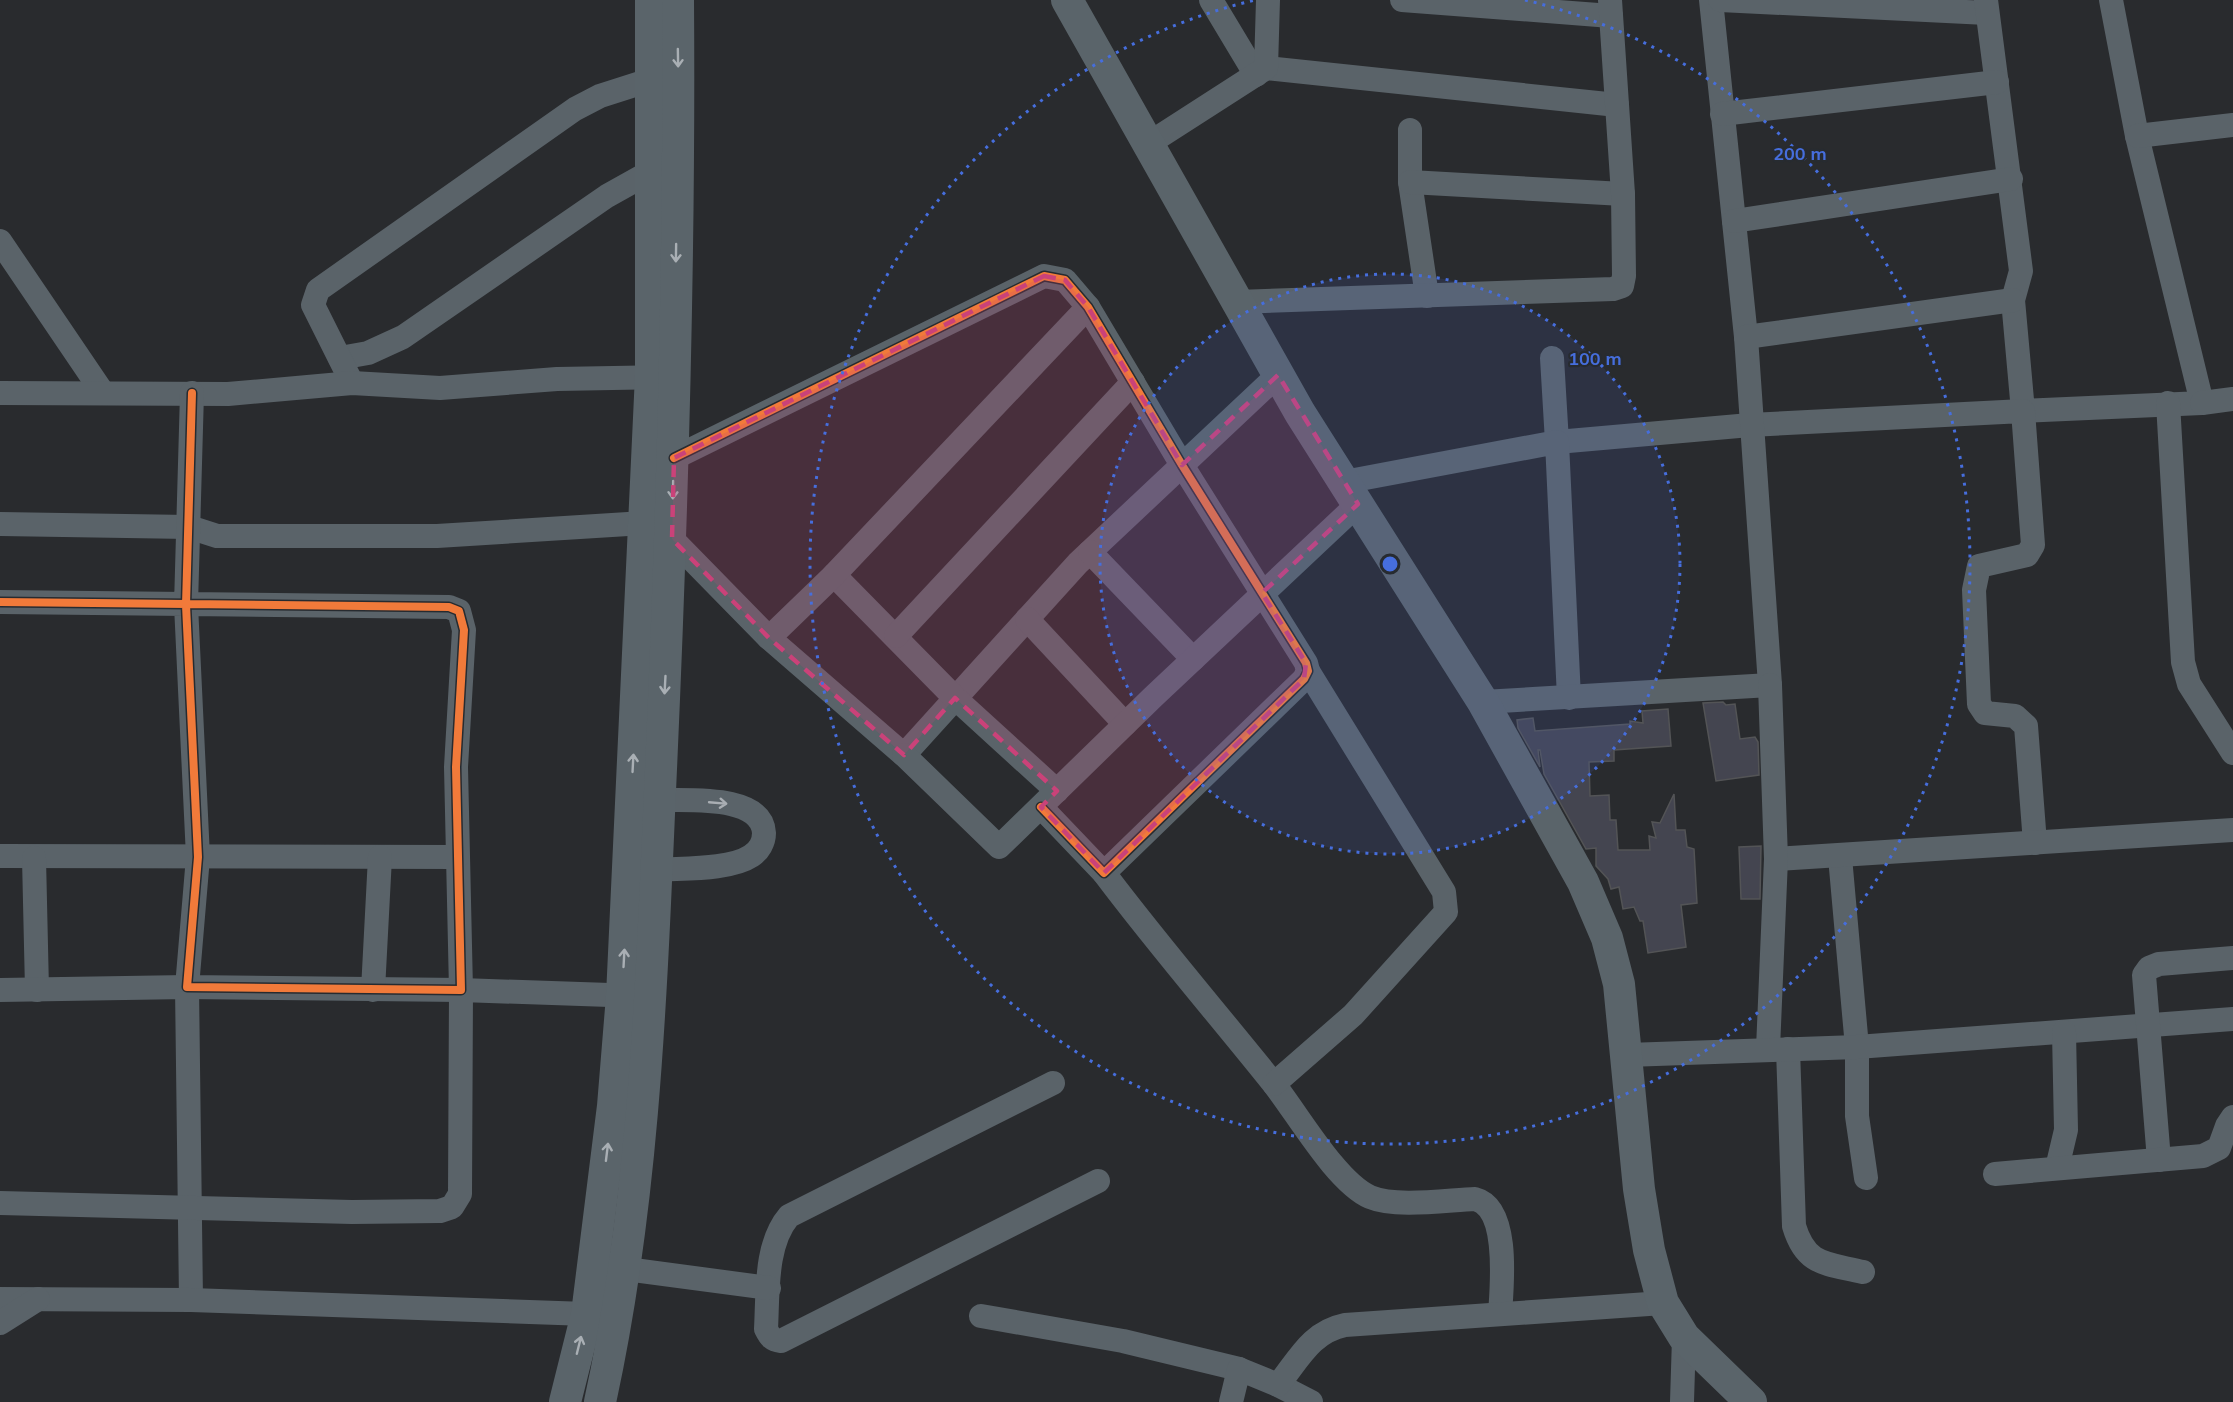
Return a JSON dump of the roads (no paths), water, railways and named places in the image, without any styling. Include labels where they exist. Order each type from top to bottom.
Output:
[{"type":"main road","points":[[565,1402],[568,1313],[636,996],[657,870],[674,458],[663,376],[650,172],[651,0]]},
{"type":"main road","points":[[600,1402],[626,1269],[643,1108],[636,996],[644,523],[663,376],[678,0]]},
{"type":"main road","points":[[1067,0],[1278,375],[1483,702],[1583,882],[1607,938],[1619,984],[1639,1189],[1649,1250],[1663,1302],[1684,1337],[1751,1402]]},
{"type":"street","points":[[1211,0],[1261,72]]},
{"type":"street","points":[[1261,72],[1268,0]]},
{"type":"street","points":[[1237,302],[1427,297],[1613,289],[1622,286],[1624,276],[1623,194],[1611,8],[1402,0]]},
{"type":"street","points":[[1711,0],[1746,337],[1750,424],[1770,686],[1776,859],[1778,1049],[1794,1226],[1800,1246],[1820,1261],[1863,1272]]},
{"type":"street","points":[[1720,0],[1987,7],[2011,179],[2021,272],[2013,300],[2033,545],[2027,555],[1979,566],[1974,590],[1979,704],[1985,713],[2015,716],[2026,726],[2035,843]]},
{"type":"street","points":[[2110,0],[2137,136],[2202,402]]},
{"type":"street","points":[[1148,144],[1261,72],[1617,105]]},
{"type":"street","points":[[352,383],[313,305],[318,290],[575,110],[600,96],[650,81]]},
{"type":"street","points":[[1722,114],[1997,82]]},
{"type":"street","points":[[2137,136],[2233,125]]},
{"type":"street","points":[[1410,130],[1410,182],[1427,297]]},
{"type":"street","points":[[340,358],[368,353],[403,337],[607,196],[650,172]]},
{"type":"street","points":[[1734,221],[2011,179]]},
{"type":"street","points":[[1410,182],[1623,194]]},
{"type":"street","points":[[0,241],[103,393]]},
{"type":"street","points":[[674,458],[1044,276],[1065,280],[1088,307],[1182,465],[1306,663],[1308,671],[1444,892],[1446,912],[1353,1015],[1275,1084]]},
{"type":"street","points":[[1746,337],[2013,300]]},
{"type":"street","points":[[769,638],[834,575],[1088,307]]},
{"type":"street","points":[[1552,358],[1569,698]]},
{"type":"street","points":[[904,755],[1090,552],[1278,375]]},
{"type":"street","points":[[0,393],[228,393],[352,383],[440,388],[557,379],[663,376]]},
{"type":"street","points":[[896,636],[1133,382]]},
{"type":"street","points":[[191,1300],[188,987],[198,857],[186,605],[192,393]]},
{"type":"street","points":[[672,539],[769,638],[904,755],[999,848],[1262,593],[1351,493],[1557,442],[1750,424],[2233,399]]},
{"type":"street","points":[[2168,404],[2183,662],[2189,684],[2233,753]]},
{"type":"street","points":[[0,524],[189,527],[217,536],[437,536],[644,523]]},
{"type":"street","points":[[1090,552],[1193,659]]},
{"type":"street","points":[[834,575],[896,636],[1049,799],[1104,873],[1275,1084],[1342,1174],[1371,1197],[1397,1202],[1475,1199],[1485,1202],[1491,1208],[1502,1252],[1500,1314]]},
{"type":"street","points":[[0,602],[449,607],[459,611],[464,630],[456,767],[461,990],[460,1194],[452,1207],[440,1211],[352,1212],[0,1203]]},
{"type":"street","points":[[1027,619],[1125,724]]},
{"type":"street","points":[[1104,873],[1304,680],[1308,671]]},
{"type":"street","points":[[1483,702],[1770,686]]},
{"type":"street","points":[[657,870],[738,862],[752,856],[761,847],[764,834],[761,822],[748,808],[722,803],[660,800]]},
{"type":"street","points":[[1776,859],[1840,857],[2233,830]]},
{"type":"street","points":[[0,856],[34,858],[457,857]]},
{"type":"street","points":[[373,990],[380,857]]},
{"type":"street","points":[[1840,857],[1857,1047],[1857,1116],[1866,1178]]},
{"type":"street","points":[[34,858],[37,990]]},
{"type":"street","points":[[2159,1160],[2143,986],[2144,975],[2149,968],[2159,964],[2233,958]]},
{"type":"street","points":[[0,990],[188,987],[461,990],[636,996]]},
{"type":"street","points":[[1627,1055],[1857,1047],[2233,1019]]},
{"type":"street","points":[[2057,1168],[2066,1130],[2064,1032]]},
{"type":"street","points":[[1053,1083],[789,1216],[778,1228],[769,1288],[766,1329],[774,1341],[781,1341],[1098,1181]]},
{"type":"street","points":[[1995,1174],[2159,1160],[2212,1152],[2219,1148],[2226,1126],[2233,1117]]},
{"type":"street","points":[[626,1269],[769,1288]]},
{"type":"street","points":[[0,1299],[191,1300],[568,1313]]},
{"type":"street","points":[[0,1323],[38,1299]]},
{"type":"street","points":[[1278,1385],[1315,1338],[1327,1329],[1345,1325],[1663,1302]]},
{"type":"street","points":[[981,1316],[1123,1341],[1239,1369],[1311,1402]]},
{"type":"street","points":[[1682,1402],[1684,1337]]},
{"type":"street","points":[[1231,1402],[1239,1369]]}]
